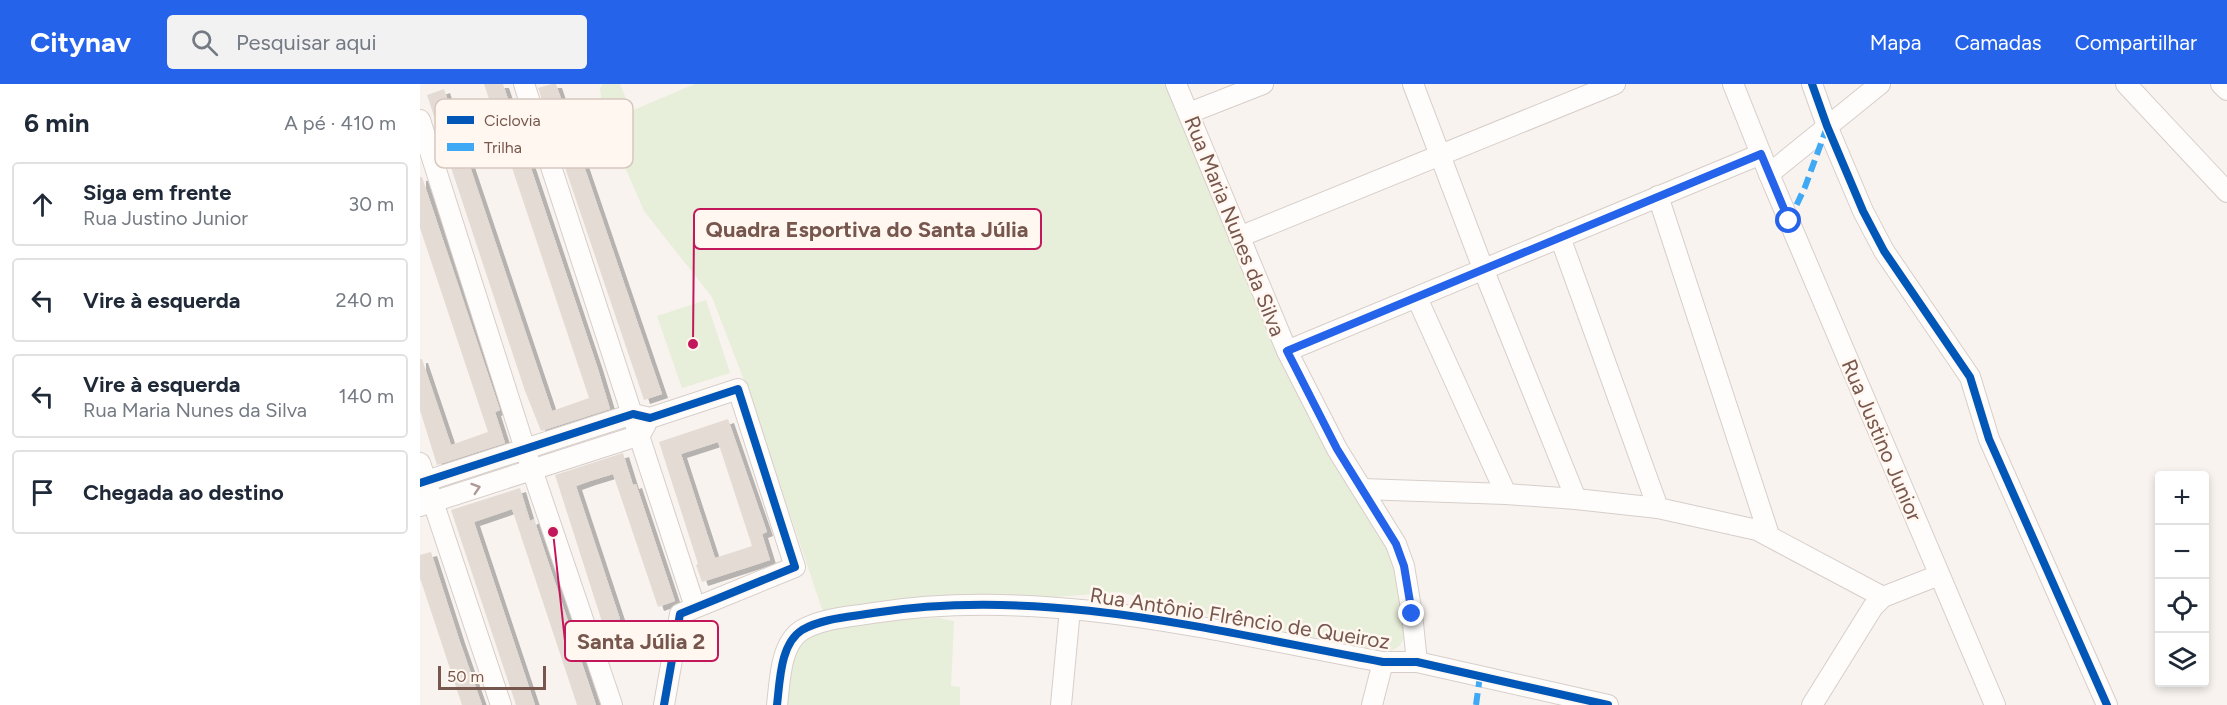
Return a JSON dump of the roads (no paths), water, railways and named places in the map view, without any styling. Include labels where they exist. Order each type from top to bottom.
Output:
[{"type":"street","points":[[524,84],[529,99]]},
{"type":"street","name":"Rua Maria Nunes da Silva","points":[[1176,84],[1287,351],[1337,449],[1389,532],[1404,566],[1417,662]]},
{"type":"street","points":[[1189,113],[1263,84]]},
{"type":"street","points":[[1413,84],[1484,271],[1576,499]]},
{"type":"street","points":[[1239,237],[1616,84]]},
{"type":"street","name":"Rua Justino Junior","points":[[1733,84],[1995,705]]},
{"type":"street","points":[[1812,84],[1863,211],[1884,251],[1970,377],[1989,439],[2107,705]]},
{"type":"street","points":[[1770,174],[1880,84]]},
{"type":"street","points":[[2126,84],[2227,192]]},
{"type":"street","points":[[2221,84],[2227,90]]},
{"type":"street","points":[[420,120],[435,167]]},
{"type":"street","points":[[1287,351],[1761,154]]},
{"type":"street","points":[[435,168],[525,449],[612,705]]},
{"type":"street","points":[[553,168],[641,422],[695,607]]},
{"type":"street","points":[[1658,196],[1769,535]]},
{"type":"street","points":[[1560,237],[1658,508]]},
{"type":"street","points":[[1417,298],[1506,494]]},
{"type":"street","points":[[426,504],[532,470],[641,422],[738,389],[795,567],[680,614],[664,705]]},
{"type":"street","points":[[501,705],[426,504],[422,476],[641,422]]},
{"type":"street","points":[[1362,489],[1506,494],[1658,508],[1751,528],[1769,535],[1883,597]]},
{"type":"street","points":[[1812,705],[1867,616],[1883,597],[1939,575]]},
{"type":"street","name":"Rua Antônio Flrêncio de Queiroz","points":[[777,705],[787,647],[801,631],[822,622],[899,609],[986,604],[1106,612],[1383,662],[1417,662],[1571,700],[1608,705]]},
{"type":"street","points":[[1061,705],[1070,609]]},
{"type":"street","points":[[1372,705],[1383,662]]},
{"type":"place","name":"Quadra Esportiva do Santa Júlia","points":[[693,344]]},
{"type":"place","name":"Santa Júlia 2","points":[[553,532]]}]
